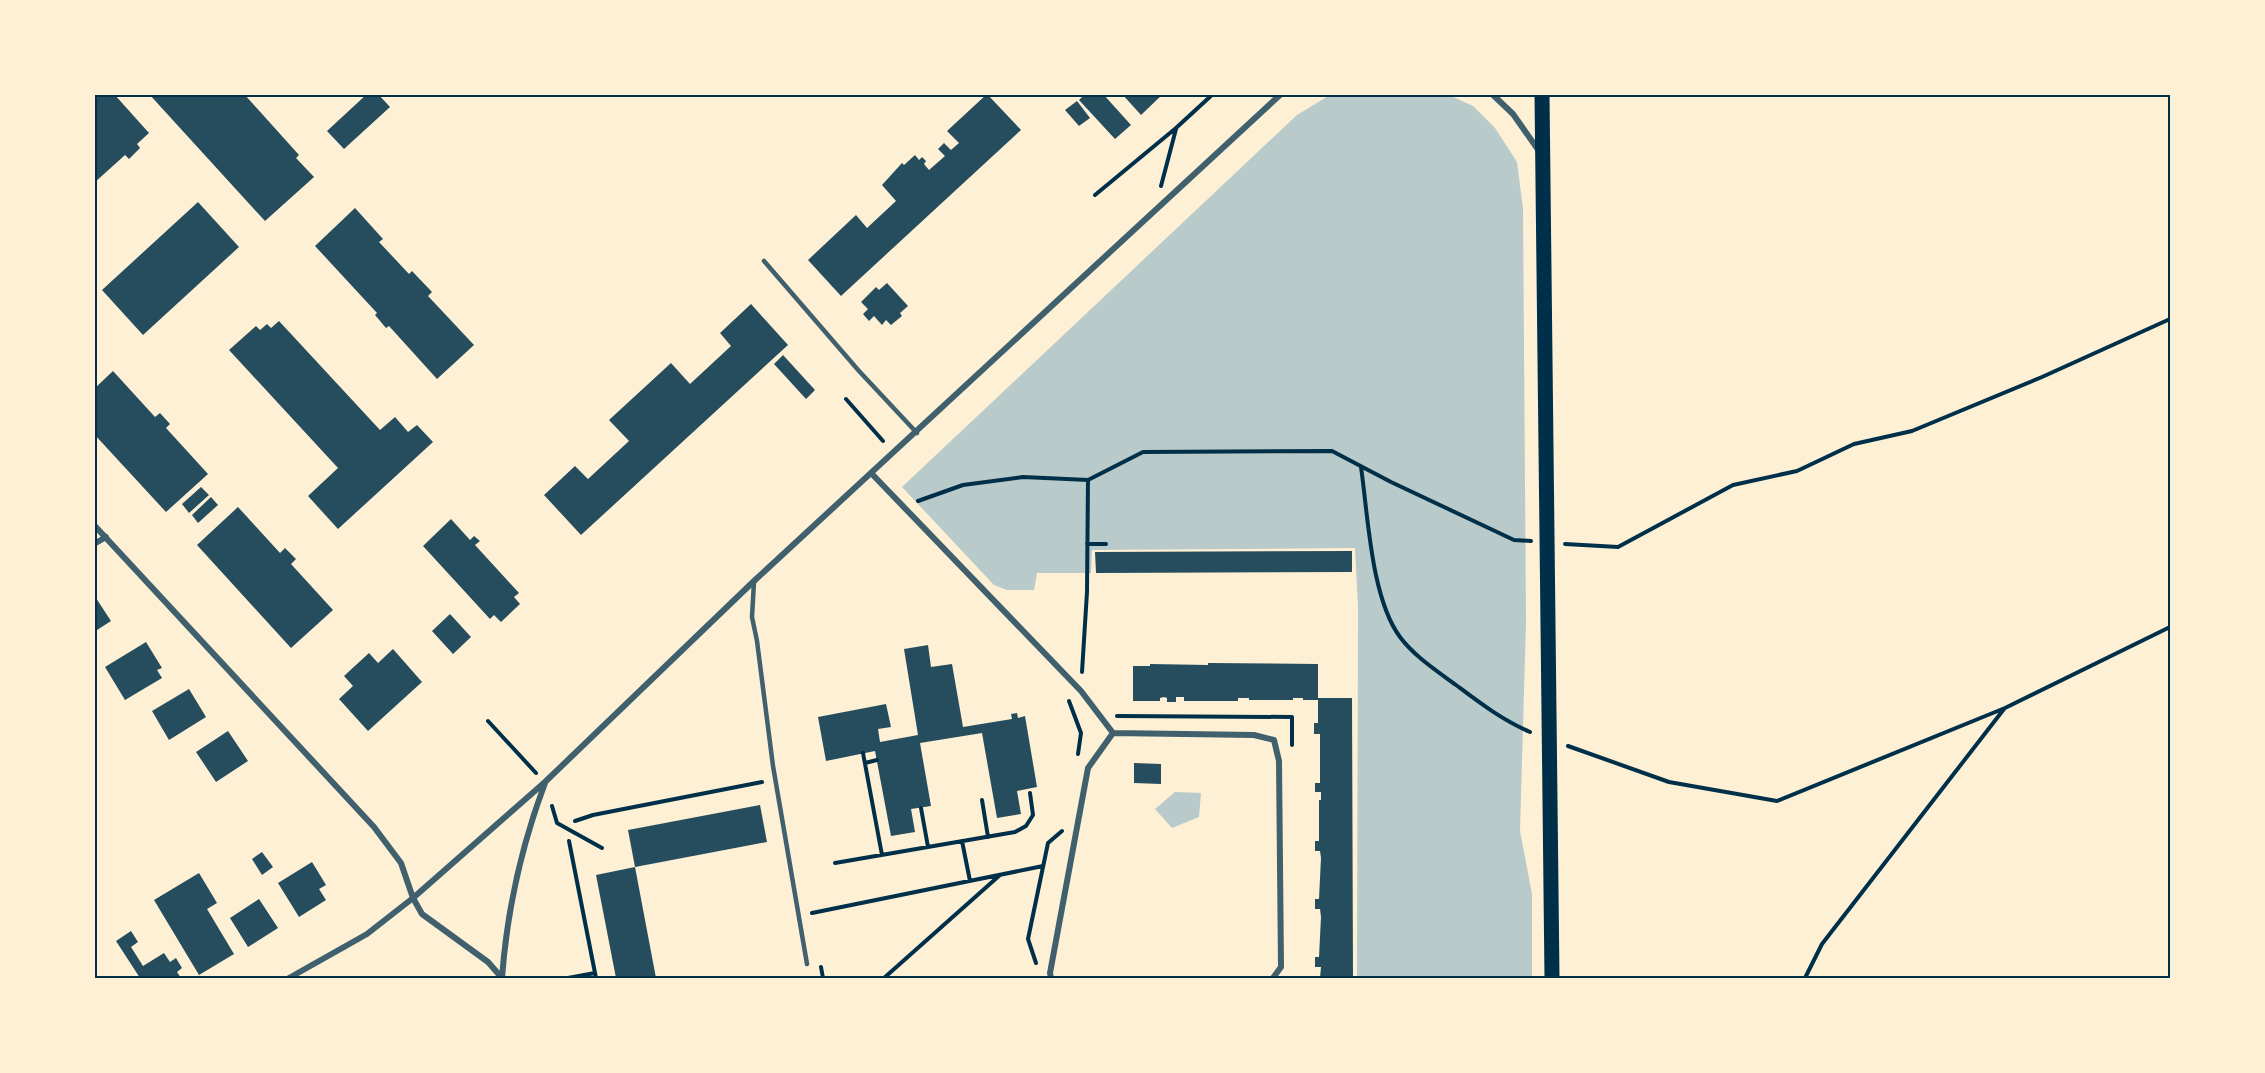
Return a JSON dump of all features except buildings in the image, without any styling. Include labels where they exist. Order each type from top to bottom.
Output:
[{"type":"main road","points":[[1542,94],[1552,978]]},
{"type":"street","points":[[289,978],[367,934],[413,898],[545,782],[754,581],[1154,214],[1281,94]]},
{"type":"street","points":[[1492,94],[1523,127],[1543,158]]},
{"type":"street","points":[[872,474],[1082,691],[1113,733]]},
{"type":"street","points":[[94,525],[374,827],[401,863],[413,898],[422,914],[488,962],[502,978]]},
{"type":"street","points":[[94,544],[106,537]]},
{"type":"street","points":[[1051,978],[1050,973],[1088,768],[1113,733]]},
{"type":"street","points":[[1113,733],[1254,735],[1274,740],[1279,760],[1281,968],[1273,978]]},
{"type":"street","points":[[502,978],[514,879],[530,823],[545,782]]},
{"type":"lane","points":[[764,261],[859,371],[917,433]]},
{"type":"lane","points":[[754,581],[752,617],[776,780],[807,964]]},
{"type":"path","points":[[1095,195],[1213,94]]},
{"type":"path","points":[[1154,214],[1176,128]]},
{"type":"path","points":[[846,399],[883,441]]},
{"type":"path","points":[[1361,466],[1376,571],[1385,606],[1400,637],[1425,662],[1510,724],[1669,782],[1777,801],[2005,708],[2170,627]]},
{"type":"path","points":[[1082,691],[1088,480]]},
{"type":"path","points":[[1087,544],[1106,544]]},
{"type":"path","points":[[1066,693],[1082,733],[1078,756]]},
{"type":"path","points":[[1805,978],[1822,944],[2005,708]]},
{"type":"path","points":[[1119,715],[1292,717],[1292,752]]},
{"type":"path","points":[[863,753],[882,855]]},
{"type":"path","points":[[865,763],[877,760]]},
{"type":"path","points":[[575,821],[593,815],[776,780]]},
{"type":"path","points":[[835,863],[1015,832],[1026,826],[1033,815],[1030,793]]},
{"type":"path","points":[[982,800],[988,837]]},
{"type":"path","points":[[921,808],[928,847]]},
{"type":"path","points":[[1039,971],[1028,939],[1048,843],[1068,825]]},
{"type":"path","points":[[572,830],[602,848]]},
{"type":"path","points":[[568,841],[596,976],[568,978]]},
{"type":"path","points":[[962,841],[970,881]]},
{"type":"path","points":[[811,914],[1043,866]]},
{"type":"path","points":[[884,978],[1000,874]]},
{"type":"shaded area","points":[[1330,95],[1449,95],[1473,106],[1495,128],[1517,162],[1523,209],[1526,622],[1520,831],[1532,894],[1532,978],[1357,978],[1358,607],[1355,548],[1092,550],[1091,573],[1037,573],[1034,590],[1007,590],[994,585],[902,487],[1297,115]]},
{"type":"shaded area","points":[[1175,792],[1201,793],[1199,817],[1172,828],[1155,809]]}]
